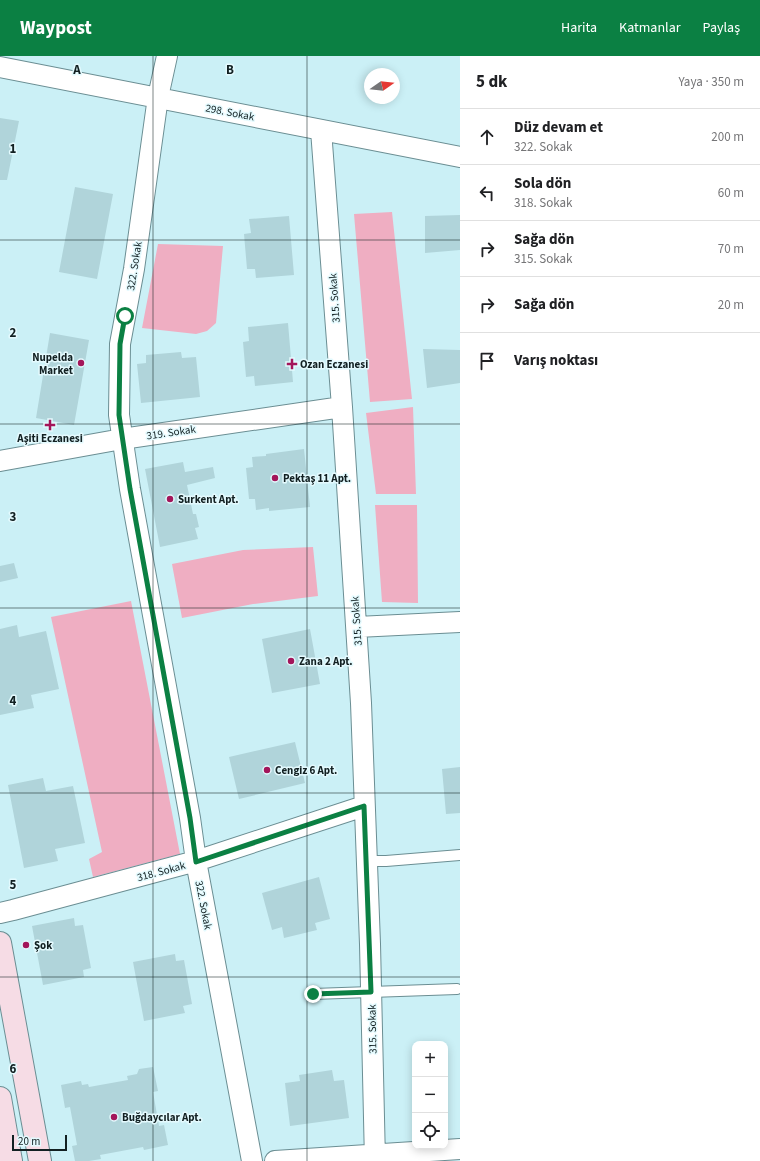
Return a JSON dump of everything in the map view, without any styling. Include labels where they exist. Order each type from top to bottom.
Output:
[{"type":"main road","points":[[0,943],[40,1161]]},
{"type":"main road","points":[[0,1098],[11,1161]]},
{"type":"street","name":"322. Sokak","points":[[167,56],[158,97],[134,269],[120,344],[119,415],[132,497],[190,818],[196,862],[252,1161]]},
{"type":"street","name":"298. Sokak","points":[[0,67],[460,156]]},
{"type":"street","name":"315. Sokak","points":[[321,130],[342,407],[361,703],[375,1158]]},
{"type":"street","name":"319. Sokak","points":[[0,461],[122,439],[342,407]]},
{"type":"street","points":[[357,627],[460,622]]},
{"type":"street","name":"318. Sokak","points":[[0,913],[196,862],[364,806]]},
{"type":"street","points":[[275,1161],[375,1158],[460,1149]]},
{"type":"lane","points":[[367,861],[386,861],[460,855]]},
{"type":"lane","points":[[313,994],[457,989]]},
{"type":"shaded area","points":[[392,212],[412,399],[370,402],[354,214]]},
{"type":"shaded area","points":[[158,244],[223,246],[216,323],[207,331],[196,334],[142,328]]},
{"type":"shaded area","points":[[413,407],[416,494],[376,494],[366,413]]},
{"type":"shaded area","points":[[375,505],[417,505],[418,603],[382,602]]},
{"type":"shaded area","points":[[313,547],[318,596],[253,604],[182,618],[172,564],[243,550]]},
{"type":"shaded area","points":[[131,601],[180,854],[93,877],[89,859],[102,852],[51,617]]},
{"type":"building","points":[[0,118],[19,121],[7,180],[0,180]]},
{"type":"building","points":[[75,187],[113,194],[97,279],[59,272]]},
{"type":"building","points":[[460,215],[460,250],[425,253],[425,216]]},
{"type":"building","points":[[289,216],[294,275],[256,278],[255,269],[247,269],[244,234],[251,233],[249,219]]},
{"type":"building","points":[[288,323],[293,382],[255,386],[254,376],[246,377],[243,342],[249,341],[248,327]]},
{"type":"building","points":[[50,333],[89,340],[74,425],[36,418]]},
{"type":"building","points":[[423,349],[460,350],[460,383],[427,388]]},
{"type":"building","points":[[181,352],[182,358],[196,357],[200,397],[141,403],[137,364],[146,363],[146,355]]},
{"type":"building","name":"Pektaş 11 Apt.","points":[[304,449],[310,507],[269,511],[269,508],[256,510],[255,499],[249,499],[246,468],[253,467],[252,457]]},
{"type":"building","name":"Surkent Apt.","points":[[183,462],[185,472],[213,467],[215,478],[187,485],[193,514],[196,514],[199,527],[195,528],[198,539],[160,547],[145,469]]},
{"type":"building","points":[[14,563],[18,578],[0,582],[0,566]]},
{"type":"building","points":[[17,625],[19,637],[46,631],[59,689],[31,695],[34,708],[0,715],[0,629]]},
{"type":"building","name":"Zana 2 Apt.","points":[[310,629],[320,684],[272,693],[262,639]]},
{"type":"building","name":"Cengiz 6 Apt.","points":[[295,742],[305,783],[239,799],[229,757]]},
{"type":"building","points":[[460,767],[460,813],[446,814],[442,769]]},
{"type":"building","points":[[43,778],[46,791],[73,786],[85,843],[55,849],[58,861],[24,868],[8,785]]},
{"type":"building","points":[[319,877],[330,919],[315,923],[317,930],[284,938],[282,927],[272,930],[262,893]]},
{"type":"building","points":[[74,918],[75,926],[83,925],[91,968],[83,970],[84,977],[43,985],[32,926]]},
{"type":"building","points":[[175,954],[176,961],[184,960],[192,1004],[183,1006],[185,1013],[144,1021],[133,962]]},
{"type":"building","name":"Buğdaycılar Apt.","points":[[153,1067],[158,1091],[153,1092],[159,1126],[164,1125],[168,1145],[144,1150],[143,1147],[100,1155],[101,1159],[75,1161],[72,1146],[77,1145],[70,1107],[65,1108],[61,1085],[81,1081],[82,1085],[88,1084],[89,1087],[128,1080],[127,1076],[137,1074],[139,1069]]},
{"type":"building","points":[[332,1070],[334,1081],[344,1080],[349,1118],[290,1126],[285,1083],[300,1081],[299,1075]]},
{"type":"place","name":"Nupelda Market","points":[[81,363]]},
{"type":"place","name":"Ozan Eczanesi","points":[[292,364]]},
{"type":"place","name":"Aşiti Eczanesi","points":[[50,425]]},
{"type":"place","name":"Pektaş 11 Apt.","points":[[275,478]]},
{"type":"place","name":"Surkent Apt.","points":[[170,499]]},
{"type":"place","name":"Zana 2 Apt.","points":[[291,661]]},
{"type":"place","name":"Cengiz 6 Apt.","points":[[267,770]]},
{"type":"place","name":"Şok","points":[[26,945]]},
{"type":"place","name":"Buğdaycılar Apt.","points":[[114,1117]]},
{"type":"route","points":[[125,316],[120,344],[119,415],[122,439],[190,818],[196,862],[364,806],[371,992],[313,994]]}]
